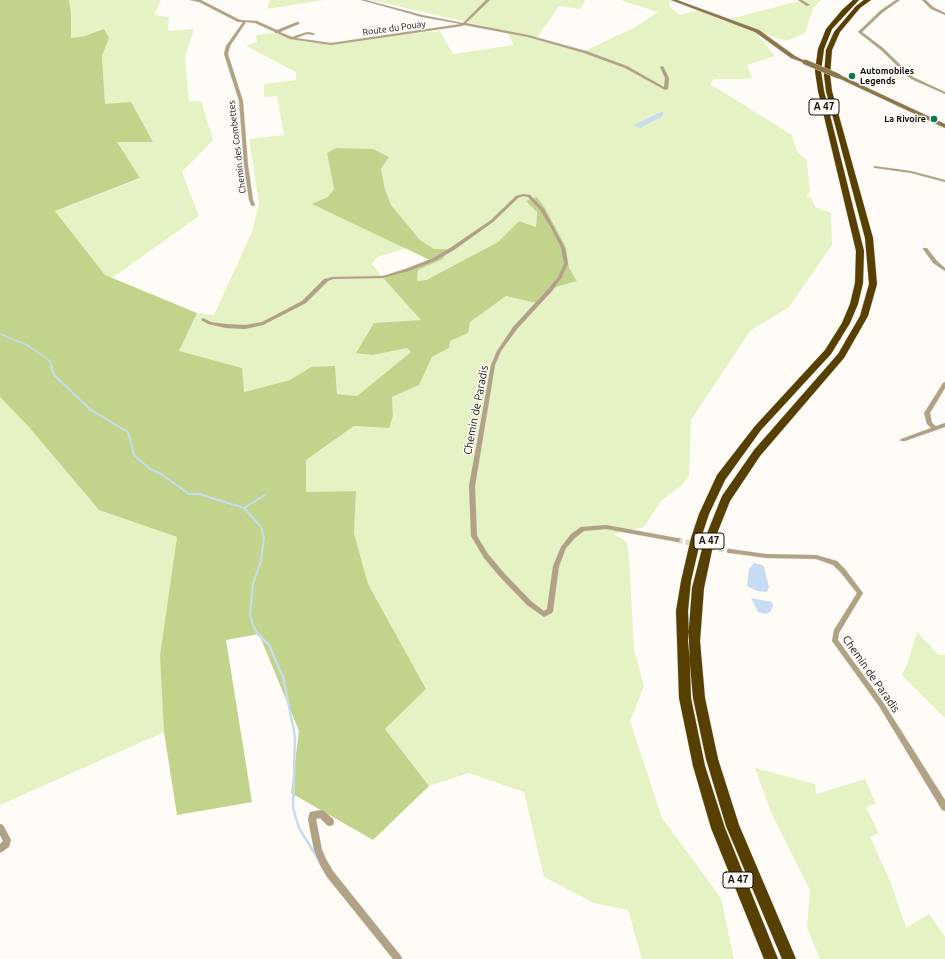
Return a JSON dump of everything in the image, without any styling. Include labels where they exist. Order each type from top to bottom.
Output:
[{"type":"highway","name":"A 47","points":[[771,959],[718,828],[699,766],[685,698],[682,611],[686,581],[696,538],[704,514],[721,478],[758,428],[828,352],[846,323],[854,304],[860,283],[860,251],[822,97],[818,71],[821,49],[829,29],[844,11],[856,0]]},
{"type":"highway","name":"A 47","points":[[789,959],[733,826],[712,759],[699,698],[694,642],[698,588],[709,541],[726,499],[757,453],[842,356],[864,316],[873,284],[868,238],[829,91],[827,75],[829,50],[837,32],[858,7],[868,0]]},
{"type":"main road","points":[[673,0],[756,31],[804,62],[838,76],[945,126]]},
{"type":"street","name":"Route du Pouay","points":[[192,0],[200,1],[239,21],[256,22],[276,32],[315,43],[338,44],[464,24]]},
{"type":"street","points":[[364,0],[394,10],[528,36],[590,53],[626,67],[666,89],[667,78],[662,67]]},
{"type":"street","points":[[464,24],[488,0]]},
{"type":"street","points":[[800,0],[808,5]]},
{"type":"street","points":[[898,0],[882,11],[860,32],[882,49],[912,78],[945,93]]},
{"type":"street","points":[[924,0],[932,8],[945,14]]},
{"type":"street","name":"Chemin des Combettes","points":[[245,22],[228,46],[226,54],[241,101],[246,165],[251,200],[254,205]]},
{"type":"street","points":[[276,32],[298,23]]},
{"type":"street","points":[[293,38],[307,32],[313,34]]},
{"type":"street","points":[[875,167],[911,172],[945,181]]},
{"type":"street","name":"Chemin de Paradis","points":[[203,320],[226,326],[245,327],[263,323],[304,302],[326,280],[333,278],[383,277],[407,270],[452,249],[492,221],[517,197],[523,195],[529,196],[542,209],[553,228],[563,248],[566,264],[560,277],[550,290],[515,328],[499,352],[493,365],[472,486],[474,536],[486,556],[502,575],[528,603],[544,614],[550,611],[552,586],[556,566],[564,547],[573,536],[584,529],[606,527],[677,540]]},
{"type":"street","points":[[925,249],[935,262],[945,270]]},
{"type":"street","points":[[934,429],[930,424],[927,413],[945,384]]},
{"type":"street","points":[[902,440],[945,425]]},
{"type":"street","name":"Chemin de Paradis","points":[[730,551],[766,556],[816,557],[835,563],[843,571],[860,593],[836,632],[835,641],[881,704],[945,807]]},
{"type":"street","points":[[330,822],[320,814],[314,815],[312,818],[316,844],[323,862],[330,874],[398,959]]},
{"type":"street","points":[[0,828],[7,840],[6,844],[0,849]]},
{"type":"green space","points":[[0,0],[69,0],[71,13],[71,38],[85,36],[104,29],[109,38],[102,56],[105,104],[131,102],[153,142],[117,142],[140,178],[55,211],[105,275],[197,313],[179,351],[242,368],[244,392],[290,380],[311,367],[335,366],[337,394],[357,396],[411,352],[407,348],[373,355],[356,353],[374,323],[421,320],[383,278],[432,261],[312,204],[328,197],[334,189],[327,153],[336,148],[373,149],[389,157],[381,169],[385,189],[391,205],[420,240],[434,249],[447,249],[443,259],[418,270],[417,281],[426,280],[498,242],[519,221],[536,227],[537,212],[526,201],[537,197],[545,208],[566,247],[569,268],[577,281],[556,287],[540,304],[506,296],[470,322],[468,333],[450,341],[449,348],[432,357],[419,385],[392,397],[393,416],[389,428],[354,426],[306,460],[306,492],[356,491],[354,533],[368,584],[426,689],[385,729],[429,786],[373,840],[291,793],[299,731],[259,634],[226,640],[252,802],[177,815],[164,732],[160,656],[177,537],[99,510],[28,426],[0,397]]},
{"type":"green space","points":[[69,0],[161,0],[154,15],[169,17],[168,31],[194,29],[185,58],[189,101],[201,101],[213,140],[182,172],[199,216],[112,278],[105,275],[55,211],[140,179],[116,142],[153,141],[105,104],[102,56],[109,38],[104,30],[85,36],[71,38],[71,13]]},
{"type":"green space","points":[[270,0],[324,0],[267,9]]},
{"type":"green space","points":[[371,0],[584,0],[585,2],[580,9],[559,6],[536,39],[582,52],[634,28],[658,12],[620,0],[671,0],[668,5],[679,15],[698,10],[722,21],[799,1],[798,0],[821,0],[813,8],[805,33],[787,41],[754,31],[775,56],[747,65],[752,77],[750,79],[714,79],[710,84],[792,135],[796,150],[807,161],[810,192],[806,196],[812,199],[815,207],[831,213],[832,245],[789,307],[750,331],[691,420],[689,475],[682,485],[661,501],[644,527],[613,534],[626,541],[629,554],[634,650],[644,686],[630,721],[662,818],[721,898],[734,959],[642,959],[628,910],[594,903],[544,877],[524,792],[469,773],[429,786],[385,729],[426,689],[368,584],[354,533],[356,491],[306,492],[306,460],[354,426],[389,428],[393,416],[392,397],[419,385],[432,357],[449,348],[450,341],[467,333],[470,322],[506,296],[540,304],[556,287],[577,281],[569,268],[566,247],[545,208],[537,197],[536,227],[519,221],[498,242],[425,280],[417,281],[418,270],[443,259],[434,249],[420,240],[391,205],[385,189],[381,169],[389,157],[372,149],[336,148],[327,153],[334,189],[328,197],[313,204],[407,248],[377,257],[372,264],[386,282],[422,320],[374,323],[373,355],[407,348],[411,352],[357,396],[337,394],[335,367],[311,367],[290,380],[243,392],[179,351],[197,313],[214,315],[252,232],[259,203],[249,139],[284,135],[277,96],[264,97],[264,84],[296,80],[296,72],[246,46],[257,42],[256,35],[276,33],[302,41],[330,45],[387,36],[440,31],[453,54],[514,45],[506,31]]},
{"type":"green space","points":[[0,397],[28,426],[99,510],[177,537],[161,656],[164,732],[0,805]]},
{"type":"green space","points":[[917,632],[939,655],[945,655],[945,718],[902,675],[908,662]]},
{"type":"green space","points":[[755,768],[815,784],[816,794],[865,779],[876,804],[866,807],[879,833],[870,837],[890,881],[906,928],[929,914],[945,937],[945,959],[820,959],[807,928],[810,890],[771,812]]},
{"type":"water","points":[[663,112],[663,115],[661,117],[640,128],[634,125]]},
{"type":"water","points":[[754,563],[764,567],[769,587],[767,592],[757,591],[747,586],[749,569]]},
{"type":"water","points":[[751,598],[772,602],[773,606],[770,612],[765,614],[758,612]]},
{"type":"waterway","points":[[0,334],[27,345],[50,361],[52,367]]},
{"type":"waterway","points":[[51,366],[54,375],[91,410],[128,432],[134,455],[150,469],[161,474],[189,494],[199,494],[244,508]]},
{"type":"waterway","points":[[244,508],[265,495]]},
{"type":"waterway","points":[[244,508],[261,527],[264,537],[261,561],[253,584],[250,615],[254,628]]},
{"type":"waterway","points":[[254,627],[257,633],[269,645],[283,677],[295,736],[293,808],[299,828],[318,859]]},
{"type":"tunnel","points":[[677,540],[730,551]]},
{"type":"place","name":"Automobiles Legends","points":[[852,76]]},
{"type":"place","name":"La Rivoire","points":[[934,119]]}]
